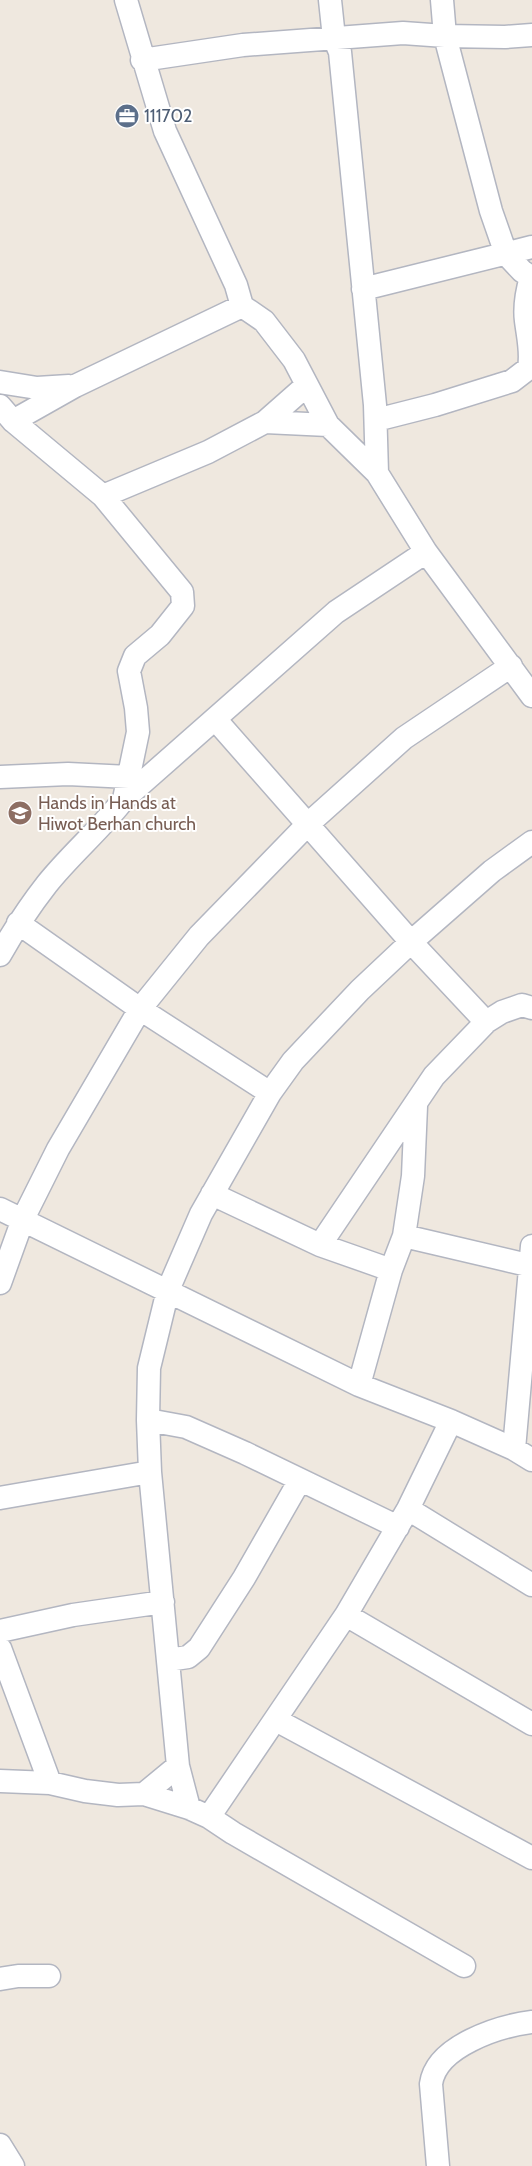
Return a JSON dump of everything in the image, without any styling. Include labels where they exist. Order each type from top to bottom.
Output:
[{"type":"street","points":[[126,0],[142,60],[165,131],[236,285],[242,306],[264,321],[294,360],[328,425],[377,472],[426,552],[532,696]]},
{"type":"street","points":[[330,0],[334,38],[340,52],[376,420],[377,472]]},
{"type":"street","points":[[376,420],[435,405],[512,381],[529,368],[531,358],[526,319],[526,295],[531,277],[506,254],[491,211],[445,36],[442,0]]},
{"type":"street","points":[[142,60],[243,45],[403,33],[505,37],[532,35]]},
{"type":"street","points":[[363,289],[532,247]]},
{"type":"street","points":[[124,799],[138,732],[129,671],[135,656],[160,635],[183,606],[182,592],[103,496],[6,414],[75,386],[242,306]]},
{"type":"street","points":[[0,382],[37,388],[75,386]]},
{"type":"street","points":[[103,496],[208,452],[265,422],[307,385]]},
{"type":"street","points":[[265,422],[328,425]]},
{"type":"street","points":[[0,955],[18,923],[48,883],[106,822],[124,799],[336,612],[426,552]]},
{"type":"street","points":[[0,1284],[23,1220],[58,1148],[140,1009],[199,936],[307,825],[404,738],[511,666]]},
{"type":"street","points":[[215,719],[307,825],[486,1022]]},
{"type":"street","points":[[0,777],[68,774],[129,777]]},
{"type":"street","points":[[189,1808],[178,1766],[150,1472],[149,1368],[168,1290],[200,1214],[270,1093],[293,1061],[360,990],[412,942],[492,871],[532,842]]},
{"type":"street","points":[[18,923],[140,1009],[270,1093]]},
{"type":"street","points":[[320,1245],[416,1106],[434,1076],[486,1022],[502,1012],[522,1005],[532,1008]]},
{"type":"street","points":[[359,1385],[391,1270],[404,1236],[413,1176],[416,1106]]},
{"type":"street","points":[[212,1194],[320,1245],[391,1270]]},
{"type":"street","points":[[0,1209],[359,1385],[451,1421],[523,1455],[531,1259],[404,1236]]},
{"type":"street","points":[[148,1420],[186,1428],[300,1480],[403,1518],[532,1585]]},
{"type":"street","points":[[209,1817],[346,1615],[403,1518],[451,1421]]},
{"type":"street","points":[[0,1498],[150,1472]]},
{"type":"street","points":[[168,1660],[188,1657],[199,1648],[244,1578],[300,1480]]},
{"type":"street","points":[[0,1631],[73,1615],[163,1602]]},
{"type":"street","points":[[346,1615],[532,1724]]},
{"type":"street","points":[[0,1648],[50,1783]]},
{"type":"street","points":[[276,1720],[532,1858]]},
{"type":"street","points":[[144,1794],[178,1766]]},
{"type":"street","points":[[0,1782],[50,1783],[85,1791],[118,1795],[144,1794],[189,1808],[209,1817],[232,1833],[464,1966]]},
{"type":"street","points":[[0,1979],[18,1976],[49,1976]]},
{"type":"street","points":[[438,2166],[431,2084],[432,2074],[445,2057],[470,2040],[532,2022]]},
{"type":"street","points":[[0,2145],[13,2166]]},
{"type":"place","name":"111702","points":[[127,116]]},
{"type":"place","name":"Hands in Hands at Hiwot Berhan church","points":[[20,813]]}]
